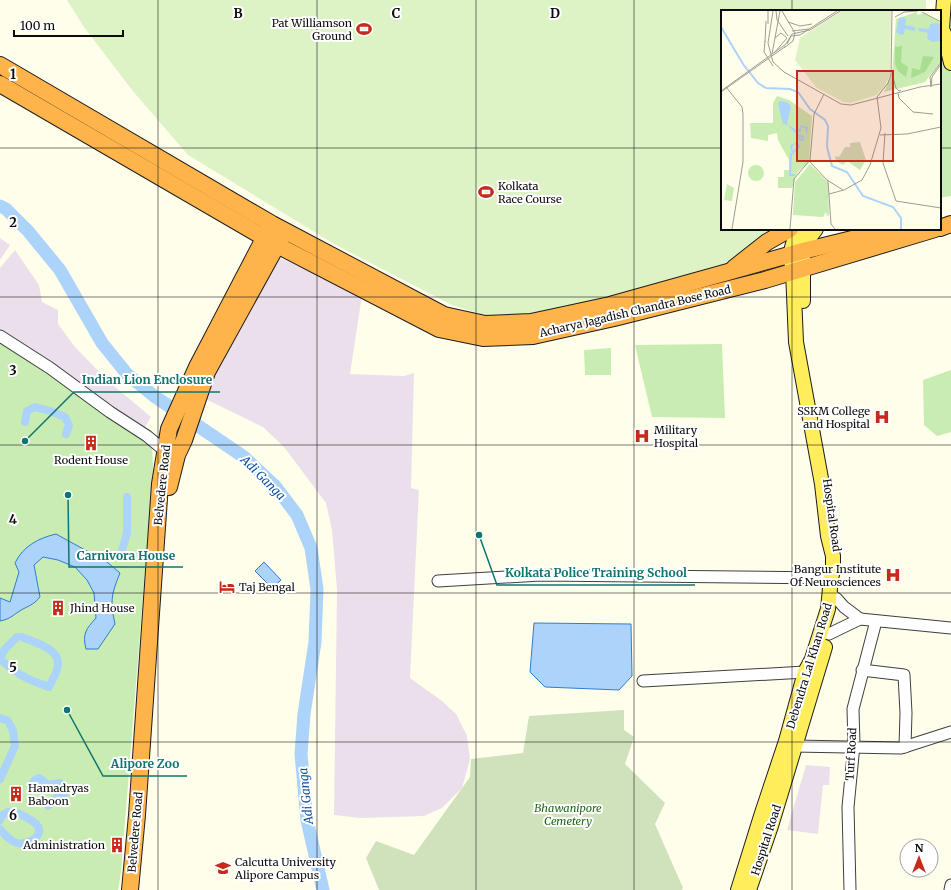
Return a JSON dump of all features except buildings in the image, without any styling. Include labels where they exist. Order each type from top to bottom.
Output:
[{"type":"highway","points":[[0,65],[274,234]]},
{"type":"highway","points":[[3,86],[274,234]]},
{"type":"highway","points":[[728,272],[767,242],[788,230]]},
{"type":"highway","name":"Acharya Jagadish Chandra Bose Road","points":[[274,234],[444,316],[484,324],[531,322],[612,312],[765,280],[797,261],[890,230]]},
{"type":"highway","name":"Acharya Jagadish Chandra Bose Road","points":[[612,312],[728,272],[797,261],[918,230]]},
{"type":"highway","name":"Belvedere Road","points":[[134,889],[142,742],[160,484],[169,429],[196,385],[207,372],[274,234]]},
{"type":"highway","name":"Belvedere Road","points":[[134,889],[148,814],[169,485],[176,455],[184,440],[196,385]]},
{"type":"main road","points":[[934,10],[935,0]]},
{"type":"main road","points":[[941,37],[944,0]]},
{"type":"main road","points":[[942,29],[951,63]]},
{"type":"main road","name":"Hospital Road","points":[[801,230],[794,240],[803,332],[809,375],[824,455],[831,517],[838,555],[833,597]]},
{"type":"main road","name":"Hospital Road","points":[[797,261],[807,241],[815,230]]},
{"type":"main road","name":"Debendra Lal Khan Road","points":[[738,890],[786,741],[805,672],[825,633],[828,609],[833,597],[831,578],[834,571],[833,556],[828,536],[822,484],[796,342],[797,261]]},
{"type":"main road","name":"Hospital Road","points":[[749,890],[771,826],[825,633]]},
{"type":"street","points":[[0,336],[50,368],[110,412],[147,436],[165,451]]},
{"type":"street","points":[[438,581],[540,575],[831,578]]},
{"type":"street","points":[[833,597],[860,619]]},
{"type":"street","points":[[825,633],[860,619],[951,628]]},
{"type":"street","name":"Turf Road","points":[[850,890],[848,807],[854,747],[853,709],[876,621]]},
{"type":"street","points":[[862,670],[904,675],[906,713],[905,747]]},
{"type":"street","points":[[643,681],[805,672]]},
{"type":"street","points":[[794,746],[901,748],[951,732]]},
{"type":"street","points":[[950,890],[951,885]]},
{"type":"shaded area","points":[[0,238],[10,245],[0,260]]},
{"type":"shaded area","points":[[15,250],[39,285],[42,302],[58,310],[58,324],[75,347],[108,381],[151,417],[144,429],[0,332],[0,268]]},
{"type":"shaded area","points":[[278,257],[362,295],[350,374],[404,376],[414,373],[411,488],[419,490],[410,678],[442,701],[456,714],[467,736],[470,759],[462,788],[442,808],[424,816],[361,818],[334,815],[337,590],[332,530],[326,503],[284,447],[263,427],[199,396]]},
{"type":"shaded area","points":[[806,765],[830,767],[829,785],[823,785],[818,834],[787,830]]},
{"type":"green space","name":"Kolkata Race Course","points":[[67,0],[926,0],[926,10],[721,10],[721,230],[790,230],[781,238],[713,271],[614,298],[531,314],[491,317],[452,305],[336,245],[188,155],[132,90],[84,27]]},
{"type":"green space","points":[[951,8],[951,196],[941,198],[941,59],[947,43]]},
{"type":"green space","points":[[0,342],[57,379],[152,445],[153,470],[121,872],[118,890],[0,890]]},
{"type":"green space","points":[[722,344],[725,418],[652,417],[635,345]]},
{"type":"green space","points":[[611,348],[611,375],[585,375],[584,350]]},
{"type":"green space","points":[[951,370],[951,432],[937,436],[924,425],[923,380]]},
{"type":"green space","name":"Bhawanipore Cemetery","points":[[624,710],[624,730],[634,737],[625,764],[665,803],[655,824],[683,888],[682,890],[379,890],[366,858],[376,841],[414,855],[470,777],[471,759],[523,753],[529,716]]},
{"type":"water","points":[[56,534],[107,562],[120,573],[112,598],[112,609],[115,624],[98,649],[86,649],[84,639],[87,629],[96,618],[94,593],[87,580],[75,567],[58,560],[43,557],[34,565],[40,597],[10,618],[0,621],[0,598],[10,602],[19,572],[15,563],[18,557],[27,547],[38,540]]},
{"type":"water","points":[[264,562],[281,580],[272,588],[255,571]]},
{"type":"water","points":[[534,623],[631,624],[632,676],[619,690],[545,687],[530,672]]},
{"type":"waterway","name":"Adi Ganga","points":[[0,206],[6,209],[28,231],[60,270],[102,343],[127,374],[154,396],[244,457],[275,486],[297,515],[311,548],[317,589],[315,642],[304,714],[301,754],[307,820],[323,890]]},
{"type":"waterway","points":[[25,422],[27,411],[35,407],[50,411],[65,417],[69,425],[66,434]]},
{"type":"waterway","points":[[121,554],[127,533],[127,497]]},
{"type":"waterway","points":[[0,658],[5,649],[17,637]]},
{"type":"waterway","points":[[0,659],[23,676],[34,682],[49,687],[57,670],[57,658],[44,646],[22,637]]},
{"type":"waterway","points":[[0,718],[8,721],[13,731],[15,746],[0,779]]},
{"type":"waterway","points":[[31,790],[33,782],[39,778],[48,785],[60,783],[65,788],[65,793],[52,801],[48,806]]},
{"type":"waterway","points":[[0,820],[1,816],[8,812],[13,812]]},
{"type":"waterway","points":[[0,829],[6,836],[17,843],[26,843],[38,835],[39,831],[35,823],[15,812]]},
{"type":"place","name":"Pat Williamson Ground","points":[[364,29]]},
{"type":"place","name":"Kolkata Race Course","points":[[486,192]]},
{"type":"place","name":"SSKM College and Hospital","points":[[882,417]]},
{"type":"place","name":"Military Hospital","points":[[642,436]]},
{"type":"place","name":"Indian Lion Enclosure","points":[[25,441]]},
{"type":"place","name":"Rodent House","points":[[91,443]]},
{"type":"place","name":"Carnivora House","points":[[68,495]]},
{"type":"place","name":"Kolkata Police Training School","points":[[479,535]]},
{"type":"place","name":"Bangur Institute Of Neurosciences","points":[[893,575]]},
{"type":"place","name":"Taj Bengal","points":[[227,587]]},
{"type":"place","name":"Jhind House","points":[[58,608]]},
{"type":"place","name":"Alipore Zoo","points":[[67,710]]},
{"type":"place","name":"Hamadryas Baboon","points":[[16,794]]},
{"type":"place","name":"Administration","points":[[117,845]]},
{"type":"place","name":"Calcutta University Alipore Campus","points":[[223,868]]}]
